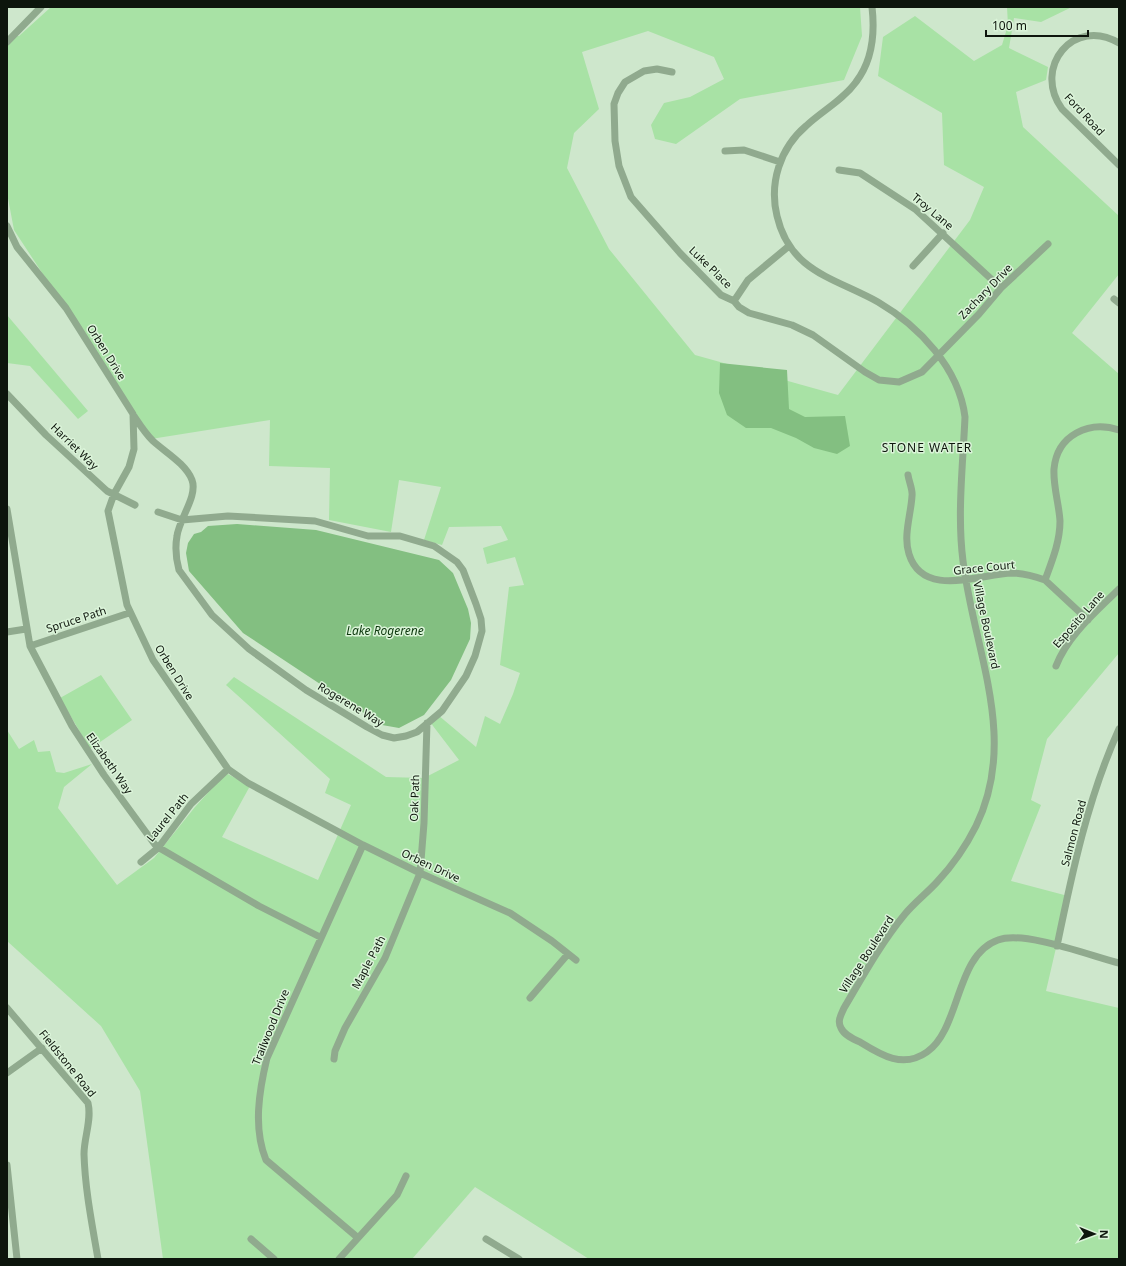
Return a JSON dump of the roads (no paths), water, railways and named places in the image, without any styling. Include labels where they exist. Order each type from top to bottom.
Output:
[{"type":"street","points":[[7,42],[41,7]]},
{"type":"street","name":"Village Boulevard","points":[[872,7],[873,40],[867,62],[861,75],[848,91],[799,132],[786,151],[780,162],[774,185],[774,203],[779,224],[789,246],[805,264],[818,273],[878,302],[904,320],[939,355],[958,386],[963,401],[965,416],[960,528],[961,547],[966,580],[985,668],[994,721],[995,744],[990,786],[985,805],[965,846],[947,871],[907,912],[884,941],[839,1018],[841,1029],[844,1033],[890,1059],[900,1060],[918,1057],[926,1052],[940,1038],[972,963],[979,951],[990,943],[1007,938],[1017,938],[1057,946],[1119,963]]},
{"type":"street","name":"Ford Road","points":[[1119,43],[1101,34],[1093,34],[1076,40],[1064,49],[1054,64],[1051,77],[1052,89],[1056,100],[1071,118],[1119,165]]},
{"type":"street","name":"Luke Place","points":[[672,72],[657,69],[644,71],[625,82],[618,93],[614,104],[614,120],[619,166],[624,182],[635,202],[707,282],[721,295],[734,301],[739,307],[749,313],[792,325],[813,335],[865,372],[886,381],[899,382],[914,377],[929,367],[939,355]]},
{"type":"street","points":[[725,151],[744,150],[780,162]]},
{"type":"street","name":"Troy Lane","points":[[839,170],[860,173],[875,181],[916,209],[1001,288]]},
{"type":"street","name":"Orben Drive","points":[[7,226],[10,237],[66,308],[133,414],[134,449],[129,467],[110,504],[108,517],[118,555],[129,613],[153,660],[228,769],[248,783],[364,845],[420,873],[510,913],[542,933],[576,960]]},
{"type":"street","points":[[913,266],[943,233]]},
{"type":"street","name":"Zachary Drive","points":[[939,355],[1001,288],[1048,244]]},
{"type":"street","points":[[734,301],[748,280],[789,246]]},
{"type":"street","name":"Harriet Way","points":[[7,394],[75,462],[107,491],[135,505]]},
{"type":"street","name":"Rogerene Way","points":[[133,414],[143,430],[184,468],[192,479],[193,494],[182,520],[177,535],[176,561],[179,570],[212,615],[249,649],[306,690],[382,735],[394,738],[406,736],[416,732],[442,711],[466,676],[475,656],[482,631],[481,619],[468,579],[457,562],[442,550],[416,540],[400,536],[368,536],[315,521],[228,516],[182,520]]},
{"type":"street","points":[[1045,580],[1056,551],[1060,522],[1054,471],[1057,455],[1065,442],[1082,430],[1101,426],[1119,430]]},
{"type":"street","name":"Grace Court","points":[[908,475],[912,494],[907,543],[910,558],[918,569],[931,578],[948,581],[966,580],[1010,573],[1026,574],[1045,580],[1088,620]]},
{"type":"street","name":"Elizabeth Way","points":[[7,509],[30,646],[72,726],[104,775],[158,848],[259,906],[320,937]]},
{"type":"street","points":[[158,512],[182,520]]},
{"type":"street","name":"Esposito Lane","points":[[1056,666],[1062,651],[1088,620],[1119,589]]},
{"type":"street","name":"Spruce Path","points":[[30,646],[129,613]]},
{"type":"street","points":[[7,632],[26,629]]},
{"type":"street","name":"Oak Path","points":[[420,873],[424,823],[427,723]]},
{"type":"street","name":"Salmon Road","points":[[1057,946],[1082,835],[1099,780],[1119,729]]},
{"type":"street","name":"Laurel Path","points":[[141,862],[158,848],[191,804],[228,769]]},
{"type":"street","name":"Trailwood Drive","points":[[357,1237],[266,1160],[260,1145],[258,1113],[261,1082],[267,1058],[320,937],[364,845]]},
{"type":"street","name":"Maple Path","points":[[334,1059],[335,1051],[345,1028],[385,958],[420,873]]},
{"type":"street","points":[[530,998],[568,954]]},
{"type":"street","name":"Fieldstone Road","points":[[7,1008],[88,1103],[90,1113],[84,1147],[85,1166],[98,1259]]},
{"type":"street","points":[[7,1074],[42,1048]]},
{"type":"street","points":[[7,1165],[17,1259]]},
{"type":"street","points":[[339,1259],[357,1237],[397,1195],[406,1176]]},
{"type":"street","points":[[251,1240],[274,1259]]},
{"type":"street","points":[[486,1240],[520,1259]]},
{"type":"water","points":[[720,363],[787,370],[789,409],[805,417],[845,416],[850,446],[837,454],[814,448],[796,438],[771,428],[746,428],[727,415],[719,393]]},
{"type":"water","name":"Lake Rogerene","points":[[237,524],[316,530],[439,560],[453,573],[468,609],[471,623],[470,639],[451,680],[424,715],[399,728],[382,725],[243,633],[189,571],[186,553],[188,543],[194,534],[201,532],[208,526]]},
{"type":"district","name":"STONE WATER","points":[[927,447]]}]
